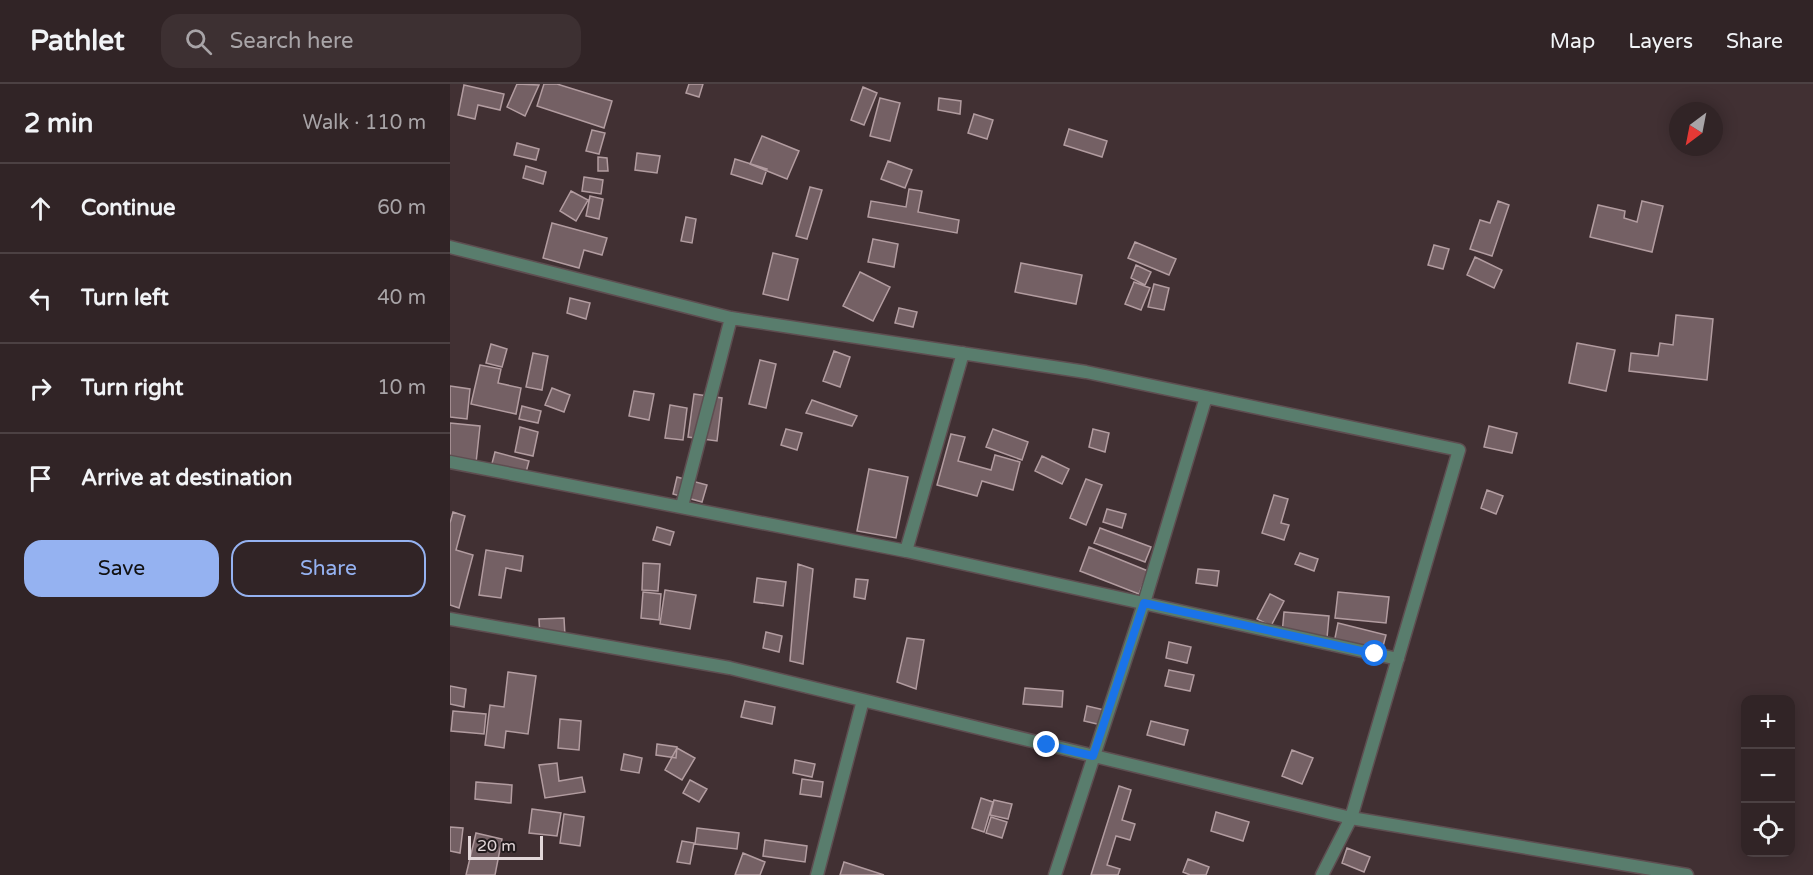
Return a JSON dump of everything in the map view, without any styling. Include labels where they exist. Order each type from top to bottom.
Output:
[{"type":"street","points":[[450,247],[731,318],[1086,372],[1459,450],[1351,818],[1322,875]]},
{"type":"street","points":[[682,506],[731,318]]},
{"type":"street","points":[[906,551],[963,353]]},
{"type":"street","points":[[1055,875],[1144,603],[1206,397]]},
{"type":"street","points":[[450,462],[906,551],[1398,659]]},
{"type":"street","points":[[450,620],[730,668],[1351,818],[1687,875]]},
{"type":"street","points":[[817,875],[864,700]]},
{"type":"building","points":[[517,84],[539,85],[525,116],[507,107]]},
{"type":"building","points":[[544,84],[557,84],[612,101],[604,128],[537,106]]},
{"type":"building","points":[[689,84],[703,84],[699,97],[686,93]]},
{"type":"building","points":[[464,85],[504,94],[500,110],[478,105],[475,119],[458,115]]},
{"type":"building","points":[[863,87],[877,93],[864,125],[851,120]]},
{"type":"building","points":[[880,98],[900,103],[890,141],[870,136]]},
{"type":"building","points":[[939,98],[961,101],[960,114],[938,110]]},
{"type":"building","points":[[974,114],[993,120],[987,139],[968,133]]},
{"type":"building","points":[[1069,129],[1107,141],[1102,157],[1064,145]]},
{"type":"building","points":[[592,130],[605,133],[599,154],[586,151]]},
{"type":"building","points":[[762,136],[799,151],[787,179],[750,164]]},
{"type":"building","points":[[517,143],[539,149],[536,160],[514,155]]},
{"type":"building","points":[[637,153],[660,156],[657,173],[635,170]]},
{"type":"building","points":[[598,157],[607,158],[608,171],[598,171]]},
{"type":"building","points":[[735,159],[767,169],[762,184],[731,174]]},
{"type":"building","points":[[888,161],[912,170],[905,188],[881,179]]},
{"type":"building","points":[[526,166],[546,172],[543,184],[523,178]]},
{"type":"building","points":[[584,177],[603,180],[601,194],[582,191]]},
{"type":"building","points":[[810,187],[822,190],[807,239],[796,236]]},
{"type":"building","points":[[909,189],[922,191],[918,212],[959,220],[957,233],[868,217],[871,201],[906,207]]},
{"type":"building","points":[[571,191],[588,200],[576,221],[560,211]]},
{"type":"building","points":[[590,196],[603,199],[599,219],[586,216]]},
{"type":"building","points":[[1498,201],[1509,205],[1492,256],[1470,249],[1480,220],[1490,223]]},
{"type":"building","points":[[1642,201],[1663,206],[1652,252],[1590,237],[1598,205],[1625,211],[1624,218],[1637,222]]},
{"type":"building","points":[[686,217],[696,219],[692,243],[681,241]]},
{"type":"building","points":[[552,223],[607,238],[602,255],[584,250],[579,268],[543,258]]},
{"type":"building","points":[[873,239],[898,244],[894,267],[868,262]]},
{"type":"building","points":[[1135,242],[1176,259],[1169,275],[1128,258]]},
{"type":"building","points":[[1434,245],[1449,249],[1443,269],[1428,265]]},
{"type":"building","points":[[773,253],[798,259],[788,300],[763,294]]},
{"type":"building","points":[[1475,257],[1502,270],[1494,288],[1467,275]]},
{"type":"building","points":[[1021,263],[1082,275],[1076,304],[1015,292]]},
{"type":"building","points":[[1136,265],[1151,272],[1145,285],[1131,278]]},
{"type":"building","points":[[860,272],[890,287],[873,321],[843,306]]},
{"type":"building","points":[[1134,282],[1150,288],[1141,310],[1125,304]]},
{"type":"building","points":[[1154,284],[1169,288],[1164,310],[1148,307]]},
{"type":"building","points":[[570,298],[590,303],[586,319],[567,313]]},
{"type":"building","points":[[899,308],[917,312],[913,327],[895,323]]},
{"type":"building","points":[[1676,315],[1713,319],[1707,380],[1629,371],[1631,353],[1658,356],[1660,343],[1673,345]]},
{"type":"building","points":[[1577,343],[1615,350],[1606,391],[1569,383]]},
{"type":"building","points":[[491,344],[507,349],[502,367],[486,363]]},
{"type":"building","points":[[834,351],[850,357],[840,387],[823,381]]},
{"type":"building","points":[[533,353],[548,356],[542,390],[526,387]]},
{"type":"building","points":[[760,360],[776,364],[766,408],[749,404]]},
{"type":"building","points":[[480,365],[501,369],[498,383],[521,388],[516,414],[471,404]]},
{"type":"building","points":[[450,386],[470,389],[467,419],[450,417]]},
{"type":"building","points":[[552,388],[570,395],[564,412],[545,405]]},
{"type":"building","points":[[634,391],[654,394],[649,420],[629,416]]},
{"type":"building","points":[[694,394],[722,398],[717,441],[688,437]]},
{"type":"building","points":[[812,400],[857,416],[852,426],[806,413]]},
{"type":"building","points":[[670,405],[687,408],[683,440],[665,438]]},
{"type":"building","points":[[522,406],[541,411],[538,423],[519,419]]},
{"type":"building","points":[[450,423],[480,426],[476,463],[450,460]]},
{"type":"building","points":[[1489,426],[1517,433],[1512,453],[1484,447]]},
{"type":"building","points":[[520,427],[538,432],[533,456],[515,452]]},
{"type":"building","points":[[786,429],[802,433],[797,450],[781,445]]},
{"type":"building","points":[[993,429],[1028,442],[1022,460],[986,447]]},
{"type":"building","points":[[1093,429],[1109,433],[1105,452],[1089,447]]},
{"type":"building","points":[[951,434],[965,437],[958,461],[991,470],[995,455],[1020,462],[1013,490],[982,481],[977,496],[937,485]]},
{"type":"building","points":[[495,452],[529,461],[524,480],[490,471]]},
{"type":"building","points":[[1042,456],[1069,469],[1062,484],[1035,471]]},
{"type":"building","points":[[869,469],[908,477],[896,538],[857,531]]},
{"type":"building","points":[[677,477],[707,485],[702,502],[673,494]]},
{"type":"building","points":[[1086,479],[1102,485],[1086,525],[1070,518]]},
{"type":"building","points":[[1487,490],[1503,496],[1496,514],[1481,508]]},
{"type":"building","points":[[1274,495],[1288,499],[1281,523],[1289,525],[1284,540],[1262,533]]},
{"type":"building","points":[[1107,509],[1126,514],[1122,528],[1103,522]]},
{"type":"building","points":[[453,512],[465,516],[456,550],[473,555],[459,608],[450,605],[450,523]]},
{"type":"building","points":[[657,527],[674,532],[670,545],[653,540]]},
{"type":"building","points":[[1100,528],[1151,547],[1145,562],[1094,543]]},
{"type":"building","points":[[1089,547],[1148,571],[1139,594],[1080,571]]},
{"type":"building","points":[[486,550],[523,556],[521,571],[506,568],[501,598],[479,595]]},
{"type":"building","points":[[1300,553],[1318,559],[1314,571],[1295,564]]},
{"type":"building","points":[[643,563],[660,564],[658,591],[642,590]]},
{"type":"building","points":[[798,564],[813,569],[803,664],[790,661]]},
{"type":"building","points":[[1198,569],[1219,571],[1217,586],[1196,583]]},
{"type":"building","points":[[757,578],[786,582],[783,606],[754,602]]},
{"type":"building","points":[[856,579],[868,580],[865,599],[854,597]]},
{"type":"building","points":[[665,590],[696,595],[690,629],[660,624]]},
{"type":"building","points":[[643,592],[661,594],[659,620],[641,618]]},
{"type":"building","points":[[1338,592],[1389,597],[1386,623],[1335,618]]},
{"type":"building","points":[[1270,594],[1284,601],[1271,626],[1257,619]]},
{"type":"building","points":[[1284,612],[1329,616],[1327,638],[1282,634]]},
{"type":"building","points":[[564,618],[565,636],[540,637],[539,619]]},
{"type":"building","points":[[1338,623],[1386,635],[1381,654],[1334,643]]},
{"type":"building","points":[[766,632],[782,636],[779,652],[763,648]]},
{"type":"building","points":[[907,638],[924,640],[916,689],[897,682]]},
{"type":"building","points":[[1169,642],[1191,647],[1187,663],[1166,658]]},
{"type":"building","points":[[1169,670],[1194,675],[1190,691],[1165,686]]},
{"type":"building","points":[[508,672],[536,676],[528,734],[506,731],[504,748],[485,745],[490,705],[504,707]]},
{"type":"building","points":[[450,686],[466,689],[464,707],[450,704]]},
{"type":"building","points":[[1025,688],[1063,691],[1062,707],[1023,704]]},
{"type":"building","points":[[745,701],[775,707],[772,724],[741,717]]},
{"type":"building","points":[[1087,706],[1109,711],[1106,726],[1084,721]]},
{"type":"building","points":[[453,711],[486,714],[484,734],[451,731]]},
{"type":"building","points":[[560,719],[581,721],[579,750],[558,748]]},
{"type":"building","points":[[1151,721],[1188,730],[1184,745],[1147,735]]},
{"type":"building","points":[[657,744],[677,747],[676,758],[656,755]]},
{"type":"building","points":[[677,748],[695,758],[682,780],[665,770]]},
{"type":"building","points":[[1292,750],[1313,758],[1302,784],[1282,776]]},
{"type":"building","points":[[624,754],[642,758],[639,773],[621,770]]},
{"type":"building","points":[[795,760],[815,764],[812,777],[793,773]]},
{"type":"building","points":[[557,763],[559,781],[582,777],[585,792],[545,798],[539,765]]},
{"type":"building","points":[[802,779],[823,782],[821,797],[800,794]]},
{"type":"building","points":[[690,780],[707,789],[699,802],[683,793]]},
{"type":"building","points":[[476,782],[512,785],[511,803],[475,799]]},
{"type":"building","points":[[1119,786],[1131,790],[1122,820],[1135,824],[1130,840],[1116,836],[1107,865],[1120,869],[1118,875],[1091,875]]},
{"type":"building","points":[[981,798],[993,802],[984,832],[972,828]]},
{"type":"building","points":[[994,800],[1012,804],[1008,819],[990,815]]},
{"type":"building","points":[[532,809],[561,813],[557,836],[529,833]]},
{"type":"building","points":[[1216,812],[1249,822],[1243,841],[1211,831]]},
{"type":"building","points":[[564,814],[584,817],[580,846],[560,843]]},
{"type":"building","points":[[991,817],[1007,822],[1002,838],[986,833]]},
{"type":"building","points":[[450,827],[463,828],[460,853],[450,851]]},
{"type":"building","points":[[697,828],[739,833],[737,849],[695,844]]},
{"type":"building","points":[[476,833],[502,839],[495,875],[466,875]]},
{"type":"building","points":[[765,840],[807,846],[805,862],[763,856]]},
{"type":"building","points":[[682,841],[694,843],[690,864],[677,862]]},
{"type":"building","points":[[1347,848],[1370,857],[1364,872],[1342,863]]},
{"type":"building","points":[[743,853],[765,862],[760,875],[735,875]]},
{"type":"building","points":[[1188,859],[1209,867],[1206,875],[1190,875],[1183,872]]},
{"type":"building","points":[[844,862],[884,875],[840,875]]},
{"type":"route","points":[[1047,745],[1093,756],[1144,603],[1375,654]]}]
